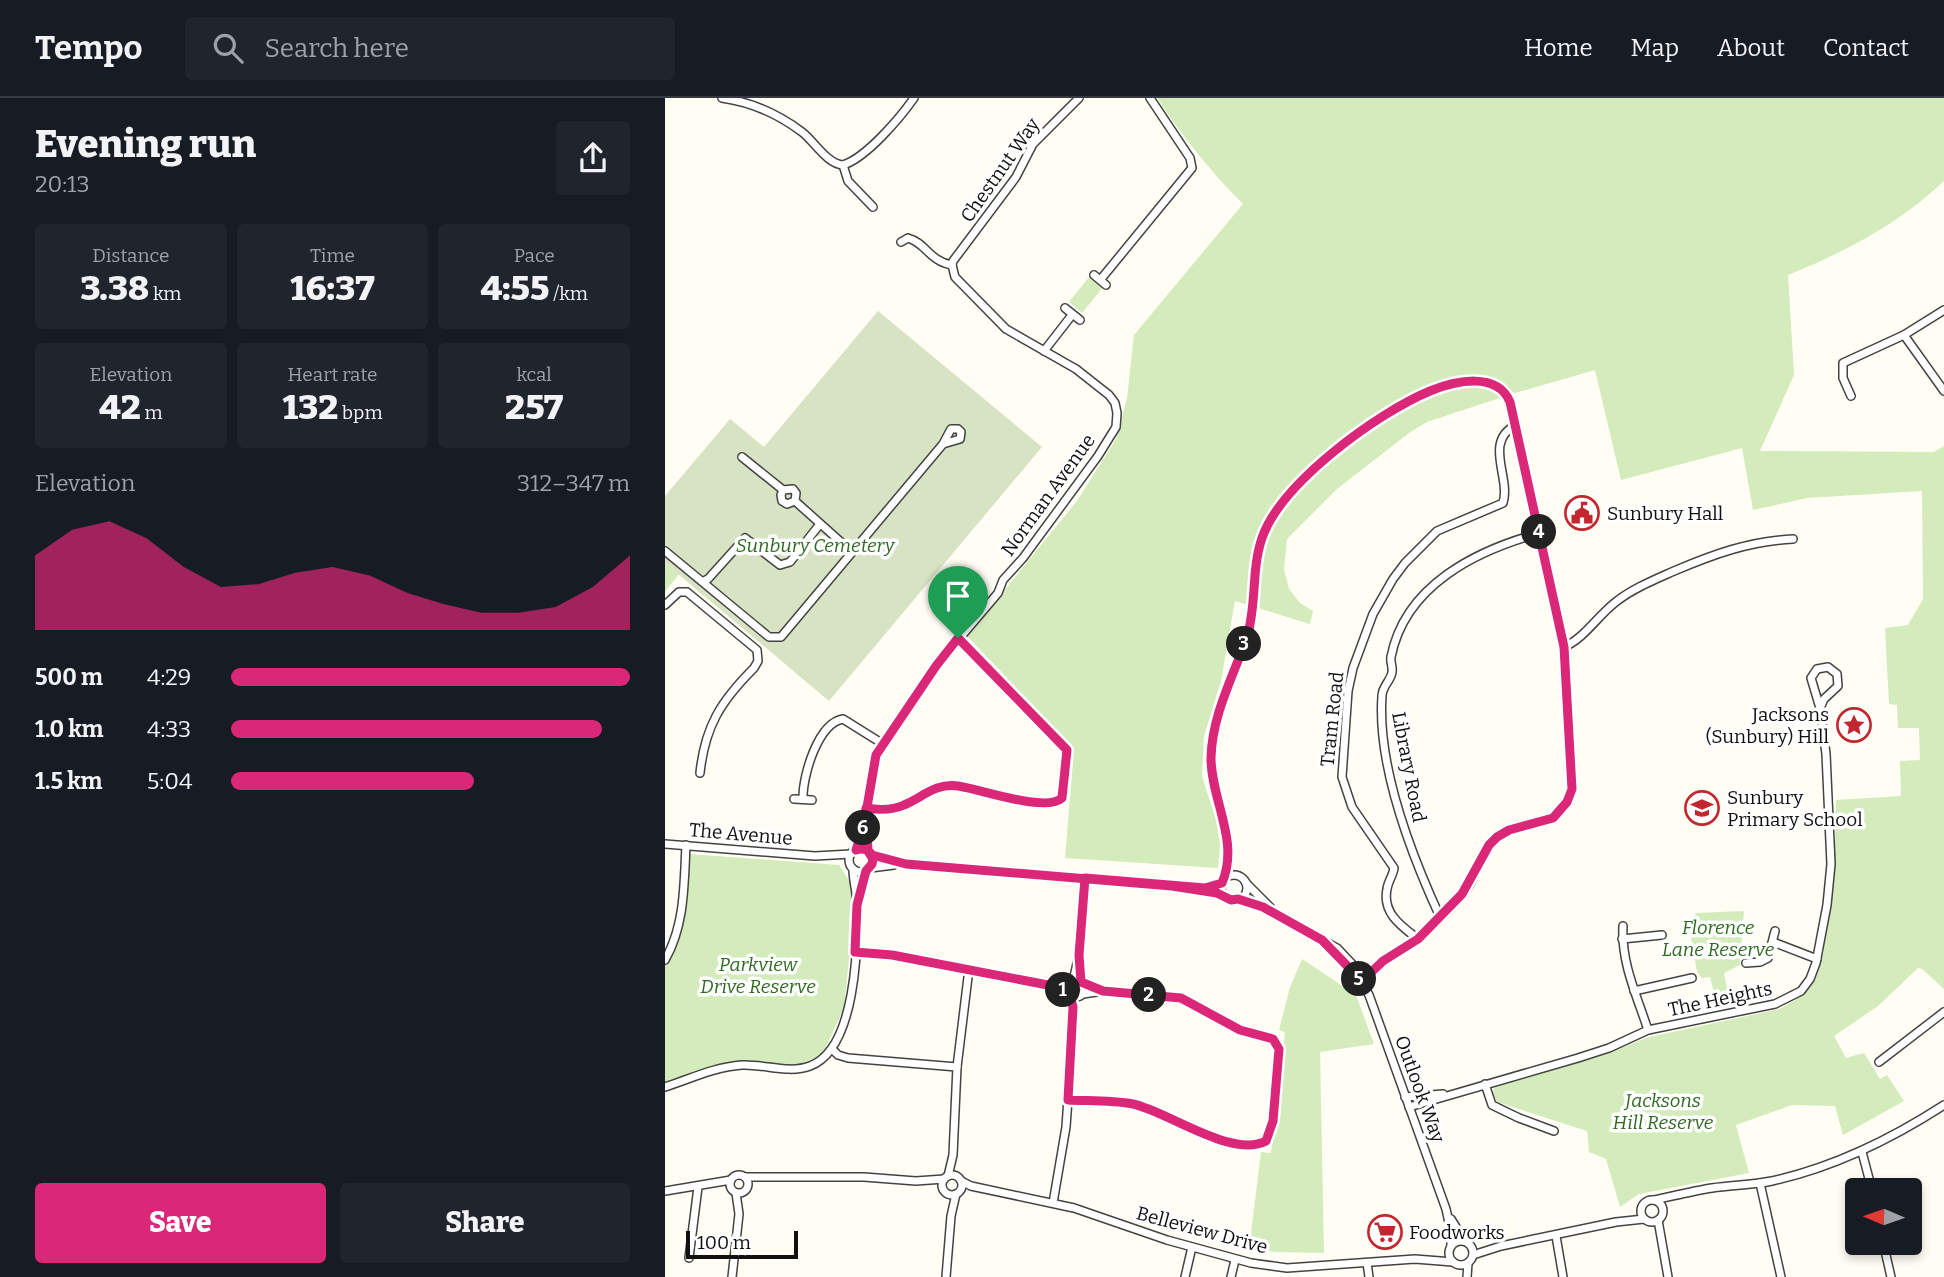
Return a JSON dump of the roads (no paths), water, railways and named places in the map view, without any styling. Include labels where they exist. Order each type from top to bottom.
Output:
[{"type":"street","points":[[722,98],[745,102],[770,113],[804,134],[832,161],[843,165],[854,160],[889,129],[914,98]]},
{"type":"street","name":"Chestnut Way","points":[[952,265],[1016,177],[1033,144],[1079,98]]},
{"type":"street","points":[[1100,280],[1190,173],[1191,159],[1150,98]]},
{"type":"street","points":[[843,165],[848,181],[873,207]]},
{"type":"street","points":[[901,242],[908,238],[915,240],[939,263],[952,265],[955,277],[1006,329],[1044,351],[1072,315]]},
{"type":"street","points":[[1065,308],[1080,320]]},
{"type":"street","points":[[1850,396],[1843,378],[1843,363],[1904,335],[1944,310]]},
{"type":"street","points":[[1904,335],[1944,391]]},
{"type":"street","name":"Norman Avenue","points":[[857,905],[852,867],[853,852],[862,836],[876,755],[936,666],[997,593],[1003,580],[1023,558],[1116,427],[1115,403],[1109,395],[1076,369],[1044,351]]},
{"type":"street","points":[[1224,896],[1221,890],[1227,841],[1213,774],[1212,747],[1222,703],[1253,615],[1257,560],[1262,537],[1271,518],[1299,483],[1392,411],[1436,388],[1468,381],[1497,386],[1507,395],[1516,425],[1564,647],[1572,789],[1567,802],[1548,821],[1509,830],[1497,837],[1489,845],[1468,887],[1440,917],[1418,939],[1383,961],[1362,981]]},
{"type":"street","name":"Tram Road","points":[[1418,939],[1400,926],[1388,908],[1386,891],[1394,868],[1356,813],[1346,791],[1342,767],[1350,681],[1371,618],[1392,579],[1405,563],[1437,531],[1503,503],[1505,486],[1498,450],[1507,431],[1516,425]]},
{"type":"street","points":[[665,551],[696,578],[704,581],[745,619],[769,637],[776,639],[781,637],[943,444]]},
{"type":"street","points":[[743,457],[783,490],[781,498],[785,503],[795,501],[852,552]]},
{"type":"street","points":[[704,581],[745,538],[780,565],[790,562],[820,524]]},
{"type":"street","name":"Library Road","points":[[1440,917],[1417,867],[1401,818],[1382,730],[1383,688],[1391,677],[1392,655],[1402,629],[1417,604],[1434,584],[1491,548],[1540,533]]},
{"type":"street","points":[[1564,647],[1574,643],[1615,602],[1641,586],[1724,550],[1793,538]]},
{"type":"street","points":[[665,605],[679,592],[687,592],[757,650],[758,661],[716,714],[707,732],[700,773]]},
{"type":"street","points":[[866,811],[898,807],[929,790],[949,786],[1021,800],[1053,803],[1062,798],[1067,750],[958,638]]},
{"type":"street","name":"The Heights","points":[[1409,1107],[1594,1053],[1648,1030],[1784,1001],[1801,991],[1817,959],[1827,905],[1831,837],[1826,754],[1820,708],[1811,678],[1817,669],[1828,667],[1837,674],[1838,686],[1824,699],[1820,708]]},
{"type":"street","points":[[812,800],[798,798],[814,751],[835,720],[843,719],[855,725],[883,744]]},
{"type":"street","name":"Norman Avenue","points":[[857,905],[870,853],[866,811]]},
{"type":"street","name":"The Avenue","points":[[665,844],[815,856],[870,853]]},
{"type":"street","points":[[665,960],[678,931],[686,845]]},
{"type":"street","points":[[870,853],[906,864]]},
{"type":"street","name":"The Avenue","points":[[815,856],[852,867],[859,872],[868,869]]},
{"type":"street","points":[[868,869],[906,864],[1205,888],[1234,875],[1244,881],[1246,889],[1238,899],[1231,900],[1224,896],[1172,886]]},
{"type":"street","points":[[1053,1203],[1063,1156],[1085,878]]},
{"type":"street","name":"Outlook Way","points":[[1244,881],[1287,920]]},
{"type":"street","name":"Outlook Way","points":[[1238,899],[1263,907],[1322,940],[1362,981],[1446,1209],[1451,1232],[1450,1247]]},
{"type":"street","points":[[665,1087],[723,1067],[743,1065],[792,1069],[809,1067],[822,1060],[842,1033],[849,1010],[857,905]]},
{"type":"street","points":[[1623,926],[1626,966],[1648,1030]]},
{"type":"street","points":[[1746,963],[1766,960],[1775,931]]},
{"type":"street","points":[[1622,939],[1662,935]]},
{"type":"street","points":[[1773,942],[1817,959]]},
{"type":"street","points":[[855,952],[892,955],[1076,989],[1181,998],[1240,1030],[1273,1039],[1279,1049],[1271,1130],[1266,1141],[1259,1144],[1221,1140],[1133,1104],[1068,1100]]},
{"type":"street","points":[[946,1277],[951,1216],[958,1192],[953,1178],[957,1067],[969,969]]},
{"type":"street","points":[[1634,991],[1692,978]]},
{"type":"street","points":[[1879,1062],[1944,1012]]},
{"type":"street","points":[[832,1050],[848,1058],[957,1067]]},
{"type":"street","points":[[1485,1084],[1492,1105],[1554,1131]]},
{"type":"street","name":"The Heights","points":[[1405,1097],[1448,1094]]},
{"type":"street","points":[[1616,1222],[1635,1214],[1647,1201],[1760,1182],[1812,1170],[1862,1152],[1907,1129],[1944,1104]]},
{"type":"street","points":[[1862,1152],[1869,1178]]},
{"type":"street","name":"Belleview Drive","points":[[772,1178],[738,1188],[739,1175],[772,1178],[863,1177],[916,1181],[953,1178],[986,1189],[1073,1208],[1235,1259],[1287,1268],[1415,1259],[1460,1263]]},
{"type":"street","points":[[732,1277],[739,1214],[738,1188],[745,1177]]},
{"type":"street","points":[[951,1216],[945,1190],[953,1178]]},
{"type":"street","name":"Belleview Drive","points":[[916,1181],[958,1192],[986,1189]]},
{"type":"street","points":[[1760,1182],[1781,1277]]},
{"type":"street","points":[[665,1191],[713,1184],[738,1188]]},
{"type":"street","points":[[689,1258],[698,1187]]},
{"type":"street","points":[[1460,1263],[1473,1255],[1501,1246],[1616,1222],[1660,1216],[1681,1194]]},
{"type":"street","points":[[1654,1200],[1659,1203],[1668,1277]]},
{"type":"street","points":[[1642,1206],[1641,1212],[1657,1234],[1663,1252]]},
{"type":"street","name":"Outlook Way","points":[[1446,1209],[1467,1242]]},
{"type":"street","points":[[1556,1236],[1563,1277]]},
{"type":"street","points":[[1466,1277],[1460,1263],[1450,1258],[1450,1247],[1455,1242],[1501,1246]]},
{"type":"street","points":[[1467,1242],[1473,1255]]},
{"type":"street","points":[[1185,1277],[1192,1247]]},
{"type":"street","name":"Belleview Drive","points":[[1415,1259],[1450,1247]]},
{"type":"street","points":[[1886,1255],[1891,1277]]},
{"type":"street","points":[[1231,1277],[1235,1259]]},
{"type":"street","points":[[1367,1263],[1369,1277]]},
{"type":"street","points":[[1284,1277],[1287,1268]]},
{"type":"place","name":"Sunbury Hall","points":[[1582,513]]},
{"type":"place","name":"Jacksons (Sunbury) Hill","points":[[1854,725]]},
{"type":"place","name":"Sunbury Primary School","points":[[1702,808]]},
{"type":"place","name":"Foodworks","points":[[1385,1232]]},
{"type":"park label","name":"Sunbury Cemetery","points":[[815,545]]},
{"type":"park label","name":"Florence Lane Reserve","points":[[1718,938]]},
{"type":"park label","name":"Parkview Drive Reserve","points":[[758,975]]},
{"type":"park label","name":"Jacksons Hill Reserve","points":[[1663,1111]]}]
